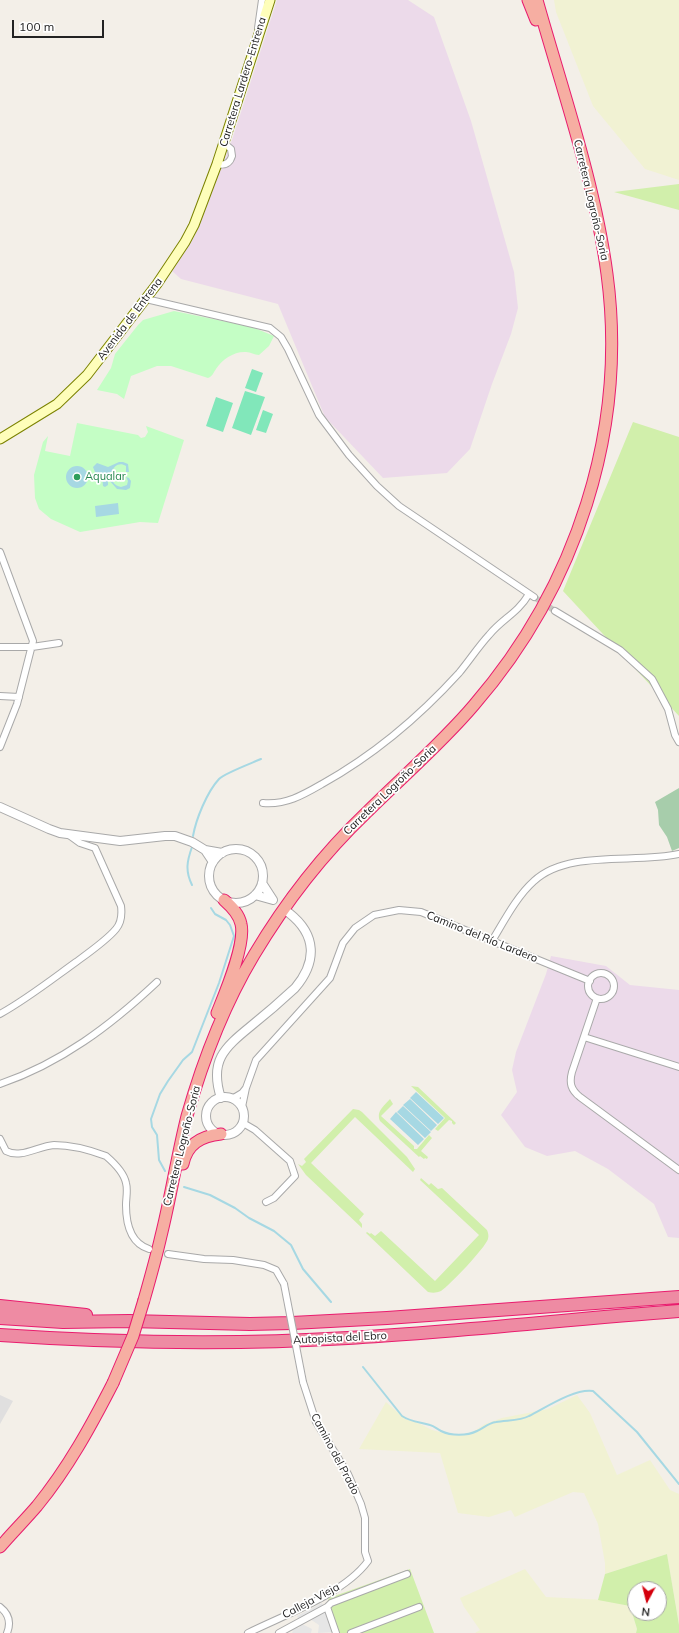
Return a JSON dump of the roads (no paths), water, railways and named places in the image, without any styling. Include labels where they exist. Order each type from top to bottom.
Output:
[{"type":"highway","points":[[528,0],[560,80]]},
{"type":"highway","name":"Carretera Logroño-Soria","points":[[0,1547],[37,1506],[65,1468],[93,1422],[113,1383],[133,1336],[144,1300],[161,1237],[188,1115],[204,1062],[221,1020],[253,957],[279,915],[308,876],[339,840],[473,707],[502,671],[515,653],[541,610],[558,578],[577,533],[594,479],[606,422],[611,356],[611,322],[608,277],[600,228],[537,0]]},
{"type":"highway","points":[[188,1115],[191,1089],[197,1067],[225,992],[242,939],[241,923],[237,914],[224,900]]},
{"type":"highway","points":[[161,1237],[170,1216],[183,1160],[188,1150],[196,1141],[202,1138],[221,1134]]},
{"type":"highway","name":"Autopista del Ebro","points":[[0,1318],[63,1322],[129,1321],[250,1324],[339,1321],[679,1296]]},
{"type":"highway","points":[[0,1306],[129,1321]]},
{"type":"highway","name":"Autopista del Ebro","points":[[0,1335],[165,1342],[286,1341],[452,1331],[679,1311]]},
{"type":"main road","name":"Carretera Lardero-Entrena","points":[[217,164],[270,0]]},
{"type":"main road","name":"Avenida de Entrena","points":[[0,439],[40,416],[71,393],[87,375],[146,299],[185,242],[194,225],[217,164]]},
{"type":"street","points":[[256,43],[262,0]]},
{"type":"street","points":[[146,299],[270,328],[281,337],[288,349],[319,415],[349,455],[377,486],[399,506],[532,596],[490,634],[442,691],[404,727],[376,749],[340,773],[294,799],[278,804],[263,803]]},
{"type":"street","points":[[0,552],[32,636],[32,647],[19,697],[0,747]]},
{"type":"street","points":[[555,611],[620,650],[652,679],[668,709],[675,735],[679,742]]},
{"type":"street","points":[[0,647],[32,647],[59,643]]},
{"type":"street","points":[[0,696],[19,697]]},
{"type":"street","points":[[0,807],[49,829],[69,835],[120,841],[175,836],[192,842],[205,850],[222,853],[237,849],[251,854],[258,861],[262,869],[262,883],[255,895],[242,902],[232,902],[224,900],[215,892],[210,884],[209,874],[213,862],[222,853]]},
{"type":"street","points":[[0,1014],[29,996],[86,954],[116,929],[120,922],[122,912],[121,906],[95,848],[80,842],[69,835]]},
{"type":"street","points":[[205,850],[213,862]]},
{"type":"street","points":[[492,941],[512,908],[534,881],[550,870],[566,864],[592,860],[679,854]]},
{"type":"street","points":[[255,895],[276,902],[262,883]]},
{"type":"street","name":"Camino del Río Lardero","points":[[242,1107],[246,1088],[256,1060],[330,978],[343,943],[355,928],[374,915],[399,910],[421,912],[590,981]]},
{"type":"street","points":[[221,1098],[217,1084],[216,1071],[218,1063],[226,1048],[296,988],[304,978],[310,965],[310,941],[304,928],[289,912]]},
{"type":"street","points":[[600,974],[609,976],[614,984],[612,993],[606,998],[596,998],[590,993],[590,981],[592,978],[600,974]]},
{"type":"street","points":[[0,1084],[14,1080],[56,1060],[114,1021],[157,982]]},
{"type":"street","points":[[596,998],[570,1080],[570,1085],[576,1094],[679,1170]]},
{"type":"street","points":[[584,1037],[679,1067]]},
{"type":"street","points":[[232,1099],[242,1093],[246,1088]]},
{"type":"street","points":[[221,1098],[232,1099],[242,1107],[244,1116],[243,1123],[234,1133],[227,1135],[214,1131],[210,1126],[207,1116],[208,1109],[212,1103],[221,1098]]},
{"type":"street","points":[[243,1123],[255,1130],[290,1161],[295,1176],[274,1198],[266,1202]]},
{"type":"street","points":[[0,1138],[6,1151],[14,1154],[52,1145],[70,1147],[106,1156],[111,1160],[126,1182],[127,1214],[132,1237],[137,1243],[149,1249]]},
{"type":"street","name":"Camino del Prado","points":[[168,1254],[187,1258],[238,1260],[264,1264],[276,1270],[284,1284],[303,1382],[316,1422],[348,1474],[361,1504],[365,1518],[365,1552],[368,1561]]},
{"type":"street","name":"Calleja Vieja","points":[[248,1633],[329,1594],[360,1571],[368,1561]]},
{"type":"street","points":[[279,1633],[327,1607],[331,1603],[407,1574]]},
{"type":"street","points":[[327,1607],[336,1633]]},
{"type":"street","points":[[351,1633],[419,1607]]},
{"type":"street","points":[[0,1608],[7,1615],[9,1622],[7,1633]]},
{"type":"water","points":[[119,462],[128,464],[129,472],[126,472],[126,466],[119,464],[112,472],[110,472],[111,477],[114,484],[121,487],[127,485],[128,481],[126,477],[129,478],[131,481],[130,488],[126,490],[117,489],[108,479],[108,485],[105,487],[103,486],[102,476],[95,472],[93,467],[97,463],[108,467]]},
{"type":"water","name":"Aqualar","points":[[77,466],[85,469],[88,477],[85,485],[77,488],[69,485],[66,477],[69,469]]},
{"type":"water","name":"Aqualar","points":[[118,503],[119,514],[96,517],[95,506]]},
{"type":"water","points":[[416,1092],[444,1118],[438,1124],[410,1098]]},
{"type":"water","points":[[410,1099],[437,1125],[431,1131],[403,1105]]},
{"type":"water","points":[[403,1106],[431,1132],[425,1138],[397,1112]]},
{"type":"water","points":[[396,1112],[424,1139],[418,1145],[390,1119]]},
{"type":"waterway","points":[[193,836],[203,806],[210,791],[219,779],[233,771],[261,759]]},
{"type":"waterway","points":[[192,847],[189,857],[188,875],[192,885]]},
{"type":"waterway","points":[[165,1171],[159,1160],[157,1135],[152,1127],[151,1119],[160,1094],[183,1060],[192,1052],[219,983],[234,936],[230,925],[226,920],[215,914],[211,908]]},
{"type":"waterway","points":[[184,1187],[210,1195],[274,1231],[291,1245],[303,1269],[331,1302]]},
{"type":"waterway","points":[[363,1367],[402,1416],[412,1421],[431,1425],[445,1433],[454,1435],[469,1434],[488,1424],[500,1421],[525,1418],[569,1395],[593,1391],[637,1432],[679,1484]]},
{"type":"tunnel","points":[[534,597],[555,611]]},
{"type":"place","name":"Aqualar","points":[[77,477]]}]
